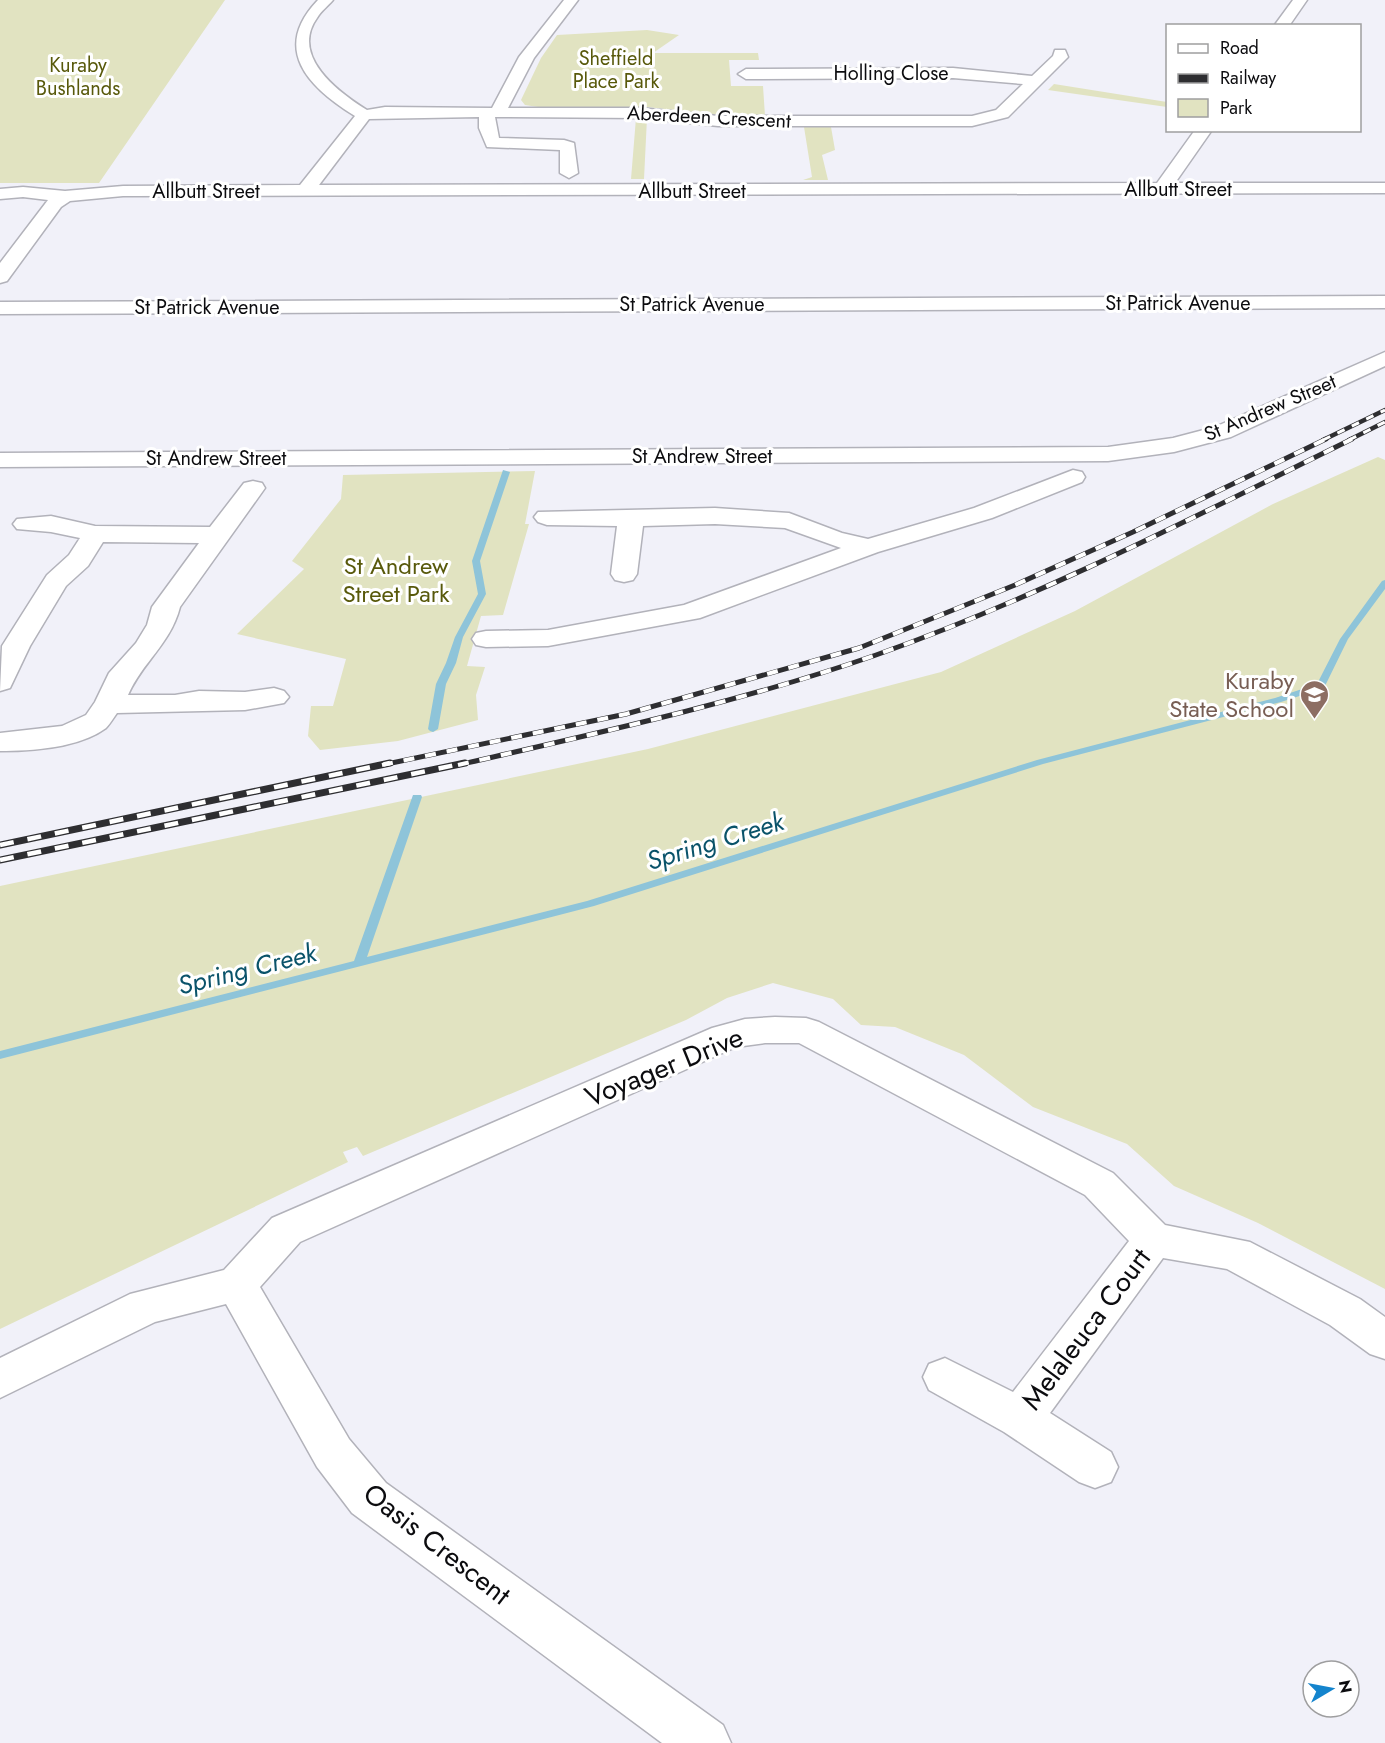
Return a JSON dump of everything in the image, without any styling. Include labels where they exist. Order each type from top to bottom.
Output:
[{"type":"street","points":[[304,191],[364,115],[338,97],[315,76],[305,62],[301,46],[302,32],[309,17],[326,0]]},
{"type":"street","points":[[488,160],[493,143],[487,128],[493,112],[527,57],[571,0]]},
{"type":"street","points":[[1282,24],[1300,0]]},
{"type":"street","name":"Aberdeen Crescent","points":[[364,115],[385,112],[640,113],[740,122],[972,121],[1002,114],[1060,57],[1060,52]]},
{"type":"street","name":"Holling Close","points":[[746,73],[953,73],[1036,81]]},
{"type":"street","points":[[1162,189],[1203,132]]},
{"type":"street","points":[[493,143],[564,145],[568,147],[568,173]]},
{"type":"street","name":"Allbutt Street","points":[[0,194],[23,192],[65,196],[123,191],[1385,188]]},
{"type":"street","points":[[0,277],[55,203],[65,196]]},
{"type":"street","name":"St Patrick Avenue","points":[[0,308],[1385,302]]},
{"type":"street","name":"St Andrew Street","points":[[0,460],[1108,454],[1174,446],[1223,432],[1385,358]]},
{"type":"street","points":[[486,639],[548,638],[690,612],[868,547],[983,513],[1073,477]]},
{"type":"street","points":[[1,743],[69,734],[96,721],[109,704],[123,673],[147,648],[161,625],[166,607],[253,488]]},
{"type":"street","points":[[547,517],[631,519],[715,516],[789,522],[834,539],[868,547]]},
{"type":"street","points":[[624,574],[631,519]]},
{"type":"street","points":[[26,524],[51,524],[95,534],[217,535]]},
{"type":"street","points":[[0,682],[16,646],[56,581],[79,560],[95,534]]},
{"type":"street","points":[[109,704],[175,704],[200,700],[245,700],[274,697]]},
{"type":"street","name":"Voyager Drive","points":[[237,1284],[286,1230],[725,1037],[751,1030],[777,1028],[806,1031],[1100,1184],[1153,1240]]},
{"type":"street","points":[[1153,1240],[1235,1254],[1345,1312],[1385,1341]]},
{"type":"street","name":"Melaleuca Court","points":[[1020,1418],[1153,1240]]},
{"type":"street","points":[[0,1379],[145,1307],[237,1284]]},
{"type":"street","name":"Oasis Crescent","points":[[237,1284],[333,1453],[369,1498],[705,1743]]},
{"type":"street","name":"Melaleuca Court","points":[[945,1377],[1020,1418],[1095,1467]]},
{"type":"green space","name":"Kuraby Bushlands","points":[[0,0],[225,0],[99,183],[0,183]]},
{"type":"green space","name":"Sheffield Place Park","points":[[647,30],[679,35],[653,53],[758,53],[759,60],[729,60],[731,86],[763,86],[765,116],[719,115],[647,107],[538,107],[525,105],[521,100],[541,58],[557,35]]},
{"type":"green space","points":[[1054,84],[1166,102],[1166,107],[1048,90]]},
{"type":"green space","points":[[636,118],[647,118],[644,179],[631,179]]},
{"type":"green space","points":[[804,127],[831,127],[835,150],[822,155],[828,180],[803,180],[812,177]]},
{"type":"green space","points":[[1378,457],[1385,460],[1385,1289],[1258,1223],[1174,1186],[1127,1144],[1033,1107],[964,1055],[895,1027],[861,1025],[833,999],[773,983],[727,998],[686,1020],[363,1156],[357,1147],[343,1152],[348,1162],[0,1329],[0,886],[648,749],[941,672],[1075,611],[1273,504]]},
{"type":"green space","name":"St Andrew Street Park","points":[[535,471],[525,524],[529,524],[503,615],[481,616],[467,666],[485,667],[476,695],[478,720],[398,741],[320,750],[308,736],[311,706],[333,706],[346,659],[237,634],[304,569],[292,561],[341,499],[343,475]]},
{"type":"waterway","points":[[433,729],[441,684],[451,663],[459,637],[482,594],[476,561],[506,472]]},
{"type":"waterway","name":"Spring Creek","points":[[0,1055],[590,904],[1040,762],[1278,700],[1321,686],[1344,639],[1385,583]]},
{"type":"waterway","points":[[359,963],[417,797]]},
{"type":"railway","points":[[1323,440],[1385,410]]},
{"type":"railway","points":[[1349,440],[1385,422]]},
{"type":"railway","points":[[382,765],[626,714],[859,648],[1015,585],[1133,532],[1326,439]]},
{"type":"railway","points":[[458,765],[721,702],[876,655],[998,608],[1058,581],[1352,439]]},
{"type":"railway","points":[[0,845],[390,763]]},
{"type":"railway","points":[[0,860],[465,763]]},
{"type":"place","name":"Kuraby State School","points":[[1315,720]]}]
